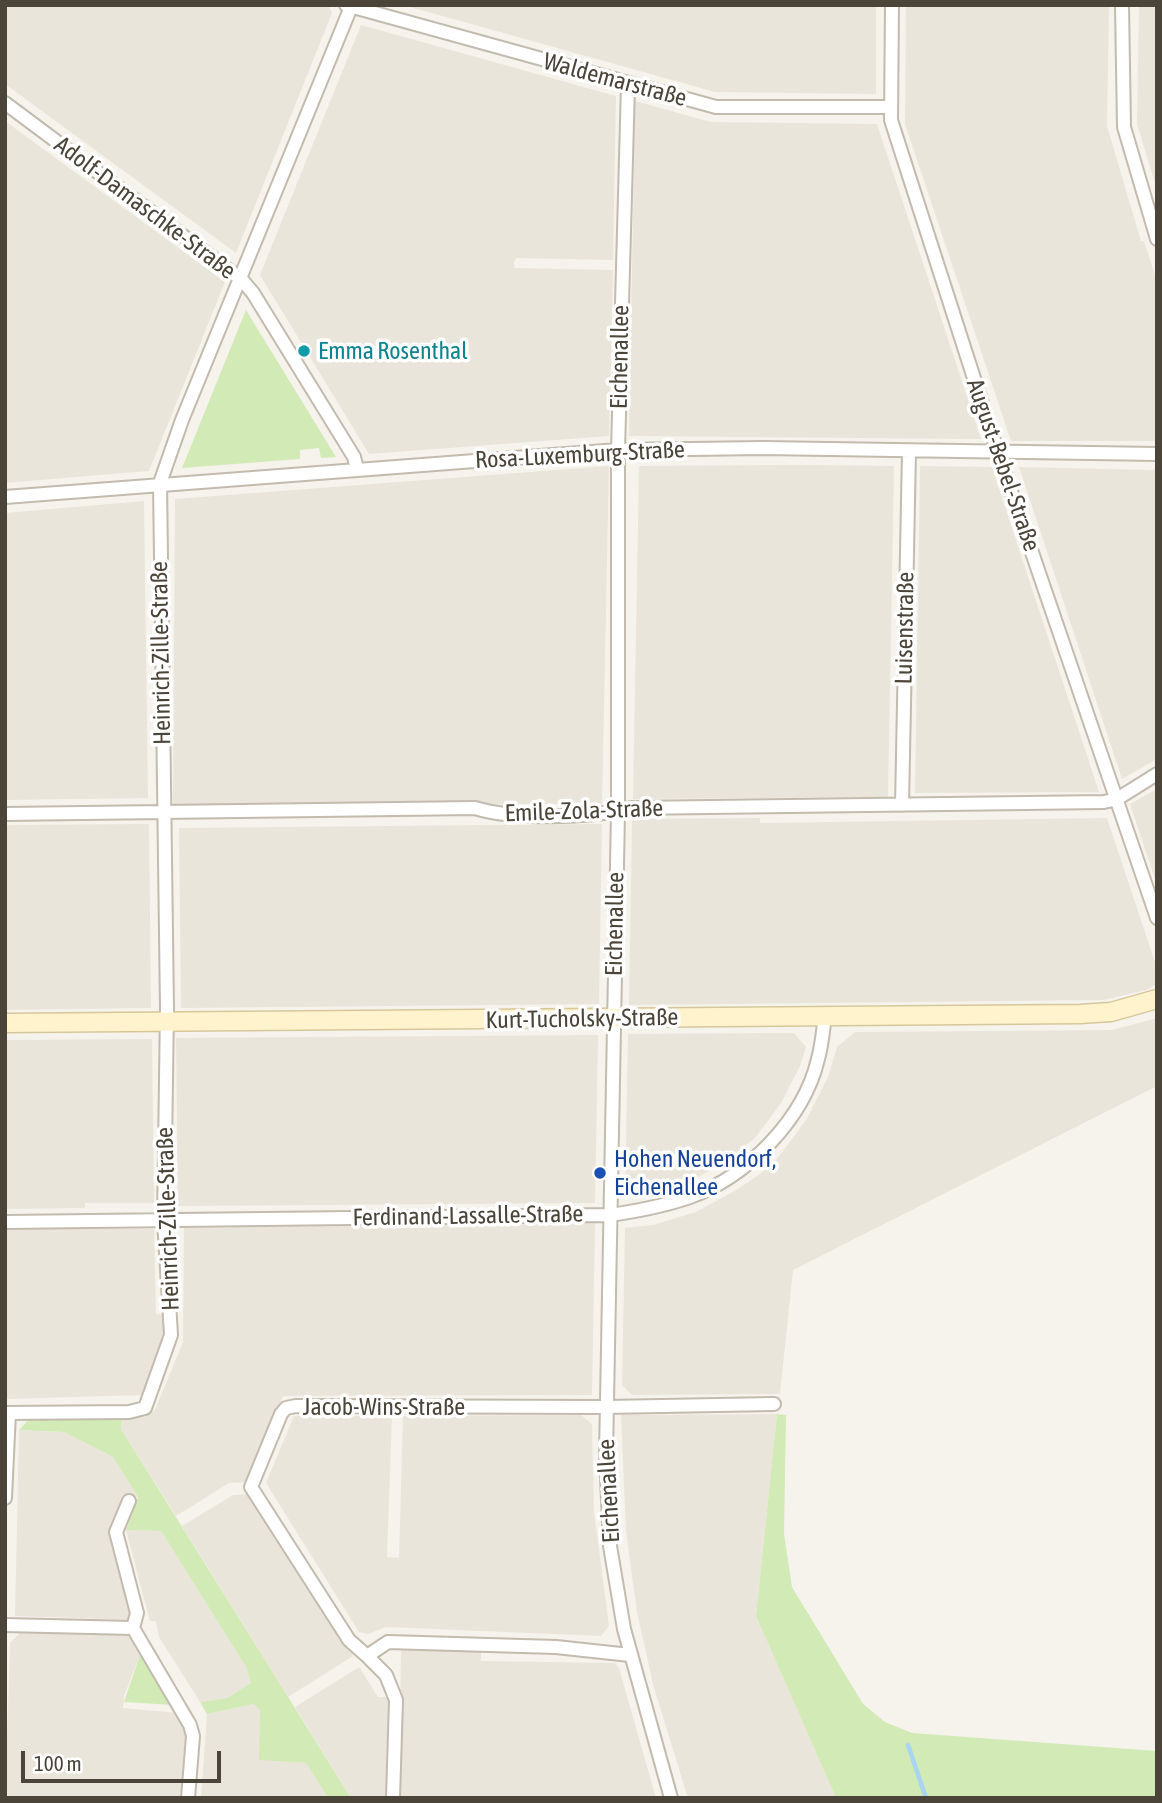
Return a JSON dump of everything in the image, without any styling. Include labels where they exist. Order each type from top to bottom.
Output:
[{"type":"main road","name":"Kurt-Tucholsky-Straße","points":[[5,1023],[1111,1012],[1157,999]]},
{"type":"street","name":"August-Bebel-Straße","points":[[892,5],[889,107],[998,453],[1157,918]]},
{"type":"street","points":[[1122,5],[1124,127],[1157,239]]},
{"type":"street","name":"Waldemarstraße","points":[[349,6],[628,85],[730,109],[889,107]]},
{"type":"street","name":"Heinrich-Zille-Straße","points":[[7,1413],[129,1412],[145,1408],[171,1335],[164,1220],[166,1022],[160,484],[182,420],[242,280],[349,6]]},
{"type":"street","name":"Eichenallee","points":[[628,85],[618,450],[618,812],[606,1407],[610,1546],[630,1655],[671,1798]]},
{"type":"street","name":"Adolf-Damaschke-Straße","points":[[5,103],[242,280],[253,293],[337,430],[357,469]]},
{"type":"street","name":"Rosa-Luxemburg-Straße","points":[[5,497],[618,450],[1157,454]]},
{"type":"street","name":"Luisenstraße","points":[[902,805],[909,452]]},
{"type":"street","points":[[1117,799],[1157,774]]},
{"type":"street","name":"Emile-Zola-Straße","points":[[5,814],[475,808],[497,815],[618,812],[645,808],[1117,799]]},
{"type":"street","name":"Ferdinand-Lassalle-Straße","points":[[5,1222],[610,1215],[653,1208],[692,1196],[733,1175],[775,1138],[801,1101],[818,1061],[825,1016]]},
{"type":"street","name":"Jacob-Wins-Straße","points":[[393,1798],[396,1700],[386,1675],[349,1640],[251,1488],[286,1408],[774,1404]]},
{"type":"street","points":[[5,1498],[7,1413]]},
{"type":"street","points":[[129,1501],[116,1532],[136,1613],[133,1628],[190,1725],[193,1735],[188,1798]]},
{"type":"street","points":[[5,1625],[133,1628]]},
{"type":"street","points":[[367,1656],[388,1642],[556,1647],[630,1655]]},
{"type":"shaded area","points":[[5,5],[328,5],[332,13],[236,253],[5,84]]},
{"type":"shaded area","points":[[403,5],[876,5],[876,94],[715,92]]},
{"type":"shaded area","points":[[906,5],[1109,5],[1107,126],[1141,241],[1144,241],[1157,282],[1157,441],[1011,441],[905,124]]},
{"type":"shaded area","points":[[1139,5],[1157,5],[1157,190],[1137,124]]},
{"type":"shaded area","points":[[361,25],[616,96],[613,260],[516,258],[514,263],[515,268],[613,270],[609,436],[369,454],[260,275]]},
{"type":"shaded area","points":[[635,101],[711,122],[877,124],[981,439],[629,436]]},
{"type":"shaded area","points":[[5,121],[225,282],[149,471],[5,483]]},
{"type":"shaded area","points":[[609,466],[602,804],[173,806],[175,499]]},
{"type":"shaded area","points":[[639,466],[894,466],[888,797],[633,799]]},
{"type":"shaded area","points":[[920,466],[992,467],[1099,792],[915,793]]},
{"type":"shaded area","points":[[1019,467],[1157,468],[1157,759],[1122,779]]},
{"type":"shaded area","points":[[144,501],[148,798],[5,800],[5,513]]},
{"type":"shaded area","points":[[1157,789],[1157,885],[1130,804]]},
{"type":"shaded area","points":[[760,818],[760,823],[1107,818],[1157,968],[1157,984],[1146,990],[1103,1000],[629,1005],[632,819]]},
{"type":"shaded area","points":[[149,824],[151,1008],[5,1010],[5,825]]},
{"type":"shaded area","points":[[602,824],[599,1004],[181,1008],[179,828]]},
{"type":"shaded area","points":[[1157,1018],[1157,1086],[793,1270],[780,1394],[632,1395],[622,1385],[625,1228],[653,1225],[696,1212],[760,1174],[777,1159],[806,1120],[828,1077],[837,1047],[855,1032],[1112,1030]]},
{"type":"shaded area","points":[[794,1033],[806,1047],[800,1066],[781,1103],[755,1138],[722,1164],[685,1184],[625,1198],[628,1034]]},
{"type":"shaded area","points":[[598,1035],[595,1203],[178,1206],[176,1038]]},
{"type":"shaded area","points":[[152,1039],[154,1203],[85,1203],[85,1208],[5,1209],[5,1040]]},
{"type":"shaded area","points":[[595,1223],[592,1395],[283,1396],[247,1482],[229,1483],[176,1516],[121,1429],[122,1418],[144,1417],[155,1410],[183,1342],[184,1228]]},
{"type":"shaded area","points":[[5,1229],[154,1229],[156,1314],[163,1315],[163,1345],[142,1395],[5,1399]]},
{"type":"shaded area","points":[[777,1414],[756,1616],[836,1798],[688,1798],[654,1688],[637,1612],[626,1531],[621,1415]]},
{"type":"shaded area","points":[[581,1415],[592,1424],[594,1511],[609,1626],[601,1636],[386,1627],[368,1634],[359,1632],[266,1483],[294,1416],[392,1416],[387,1557],[399,1558],[403,1416]]},
{"type":"shaded area","points":[[19,1430],[64,1432],[113,1457],[138,1497],[125,1497],[113,1529],[137,1620],[15,1616]]},
{"type":"shaded area","points":[[252,1494],[353,1656],[288,1697],[182,1526],[233,1495]]},
{"type":"shaded area","points":[[126,1530],[161,1531],[246,1667],[251,1683],[227,1698],[200,1702],[159,1637],[156,1621],[150,1621]]},
{"type":"shaded area","points":[[21,1632],[130,1635],[141,1652],[124,1696],[123,1708],[178,1713],[186,1726],[180,1798],[5,1798],[10,1643]]},
{"type":"shaded area","points":[[401,1648],[481,1651],[481,1661],[615,1663],[619,1668],[656,1798],[399,1798]]},
{"type":"shaded area","points":[[359,1667],[378,1697],[392,1697],[391,1798],[351,1798],[295,1707]]},
{"type":"shaded area","points":[[254,1704],[260,1709],[262,1724],[260,1759],[306,1763],[328,1798],[201,1798],[207,1714]]},
{"type":"green space","points":[[246,310],[336,457],[321,458],[319,448],[300,450],[300,459],[182,468]]},
{"type":"green space","points":[[777,1414],[786,1415],[784,1534],[792,1587],[863,1704],[885,1722],[912,1733],[1157,1751],[1157,1798],[836,1798],[756,1616]]},
{"type":"green space","points":[[30,1418],[122,1418],[121,1429],[351,1798],[328,1798],[306,1763],[259,1760],[260,1710],[254,1704],[207,1714],[200,1702],[227,1698],[251,1683],[246,1667],[161,1531],[126,1530],[138,1497],[113,1457],[64,1432],[19,1430]]},
{"type":"green space","points":[[141,1652],[174,1705],[124,1702]]},
{"type":"waterway","points":[[908,1745],[926,1798]]},
{"type":"place","name":"Emma Rosenthal","points":[[304,351]]},
{"type":"place","name":"Hohen Neuendorf, Eichenallee","points":[[600,1173]]}]
